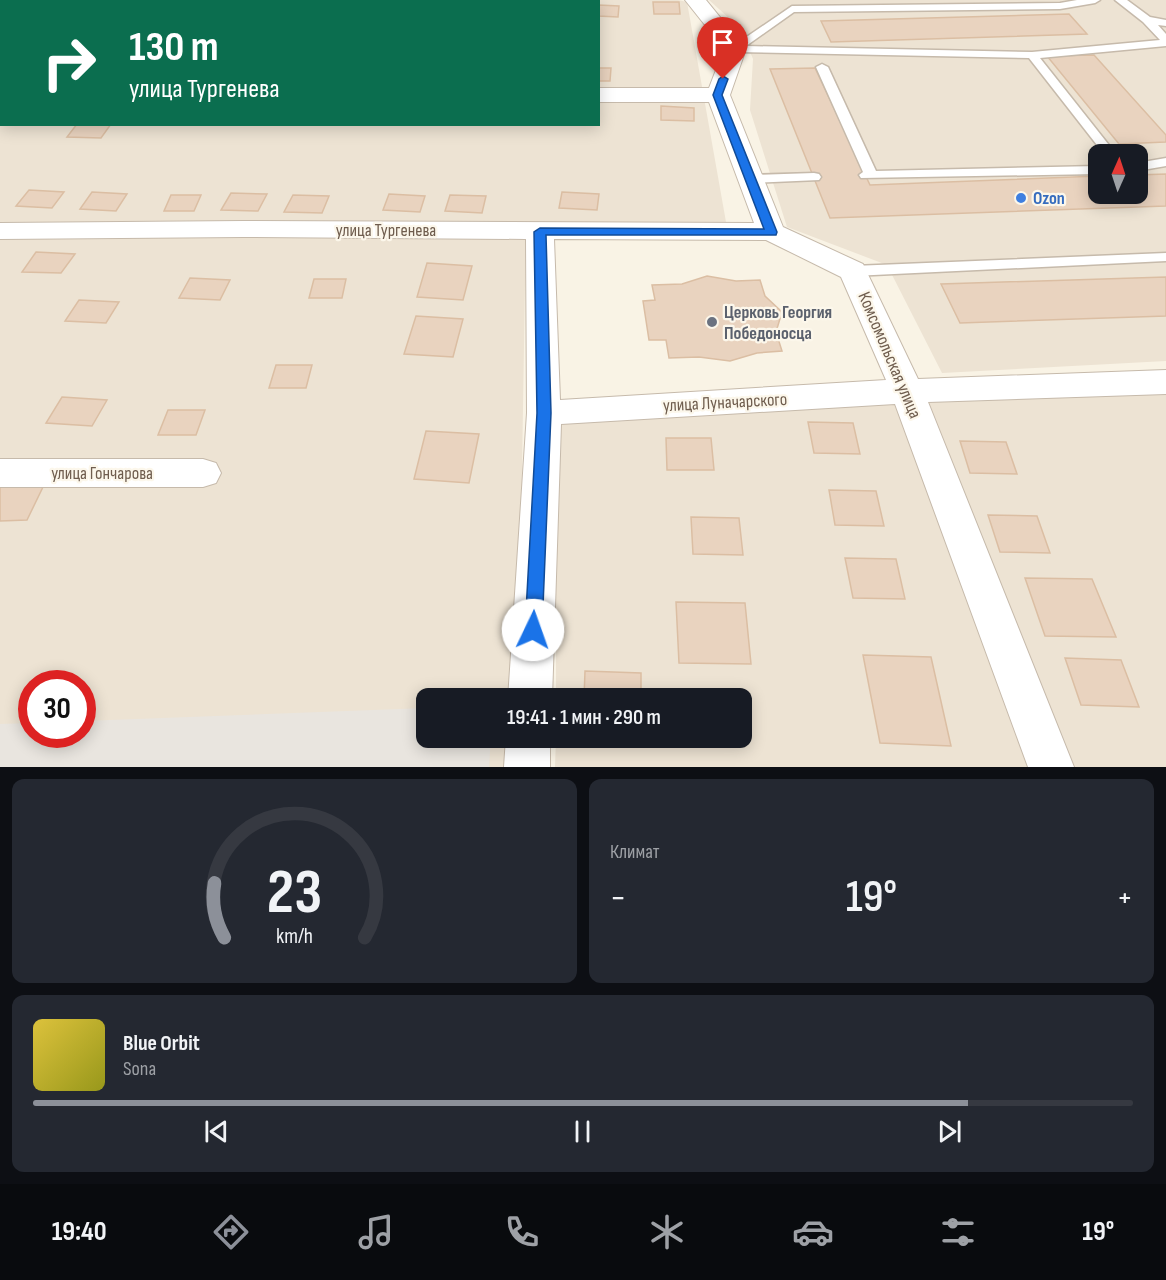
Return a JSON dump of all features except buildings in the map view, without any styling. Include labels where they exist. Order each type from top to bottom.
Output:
[{"type":"street","points":[[303,0],[579,0]]},
{"type":"street","points":[[695,0],[735,49],[718,95],[771,232]]},
{"type":"street","points":[[600,95],[718,95]]},
{"type":"street","name":"улица Тургенева","points":[[0,231],[243,229],[771,232]]},
{"type":"street","points":[[531,688],[544,413],[540,232]]},
{"type":"street","name":"Комсомольская улица","points":[[771,232],[853,271],[907,391],[1051,767]]},
{"type":"street","name":"улица Луначарского","points":[[544,413],[907,391],[1166,382]]},
{"type":"street","name":"улица Гончарова","points":[[0,473],[203,473]]},
{"type":"street","points":[[527,767],[528,748]]},
{"type":"lane","points":[[735,49],[792,9],[801,0]]},
{"type":"lane","points":[[792,9],[1060,6],[1095,0]]},
{"type":"lane","points":[[1120,0],[1147,20],[1166,42]]},
{"type":"lane","points":[[1147,20],[1166,23]]},
{"type":"lane","points":[[735,49],[947,56],[1032,55],[1166,42]]},
{"type":"lane","points":[[1032,55],[1102,144]]},
{"type":"lane","points":[[822,68],[868,175],[1088,170]]},
{"type":"lane","points":[[1148,165],[1166,162]]},
{"type":"lane","points":[[750,179],[814,177]]},
{"type":"lane","points":[[853,271],[1166,257]]},
{"type":"shaded area","points":[[600,0],[687,2],[726,222],[526,222],[521,533],[512,688],[416,688],[416,748],[508,748],[507,767],[0,767],[0,126],[600,126]]},
{"type":"shaded area","points":[[709,0],[1166,0],[1166,361],[942,373],[887,265],[787,227],[750,110],[753,59],[741,29]]},
{"type":"shaded area","points":[[1166,389],[1166,767],[555,767],[556,748],[752,748],[752,688],[556,688],[556,420]]},
{"type":"shaded area","points":[[416,708],[416,748],[490,748],[489,767],[0,767],[0,724],[18,723],[18,748],[96,748],[96,721]]},
{"type":"place","name":"Ozon","points":[[1021,198]]},
{"type":"place","name":"Церковь Георгия Победоносца","points":[[712,322]]},
{"type":"route","points":[[533,630],[544,413],[540,232],[771,232],[718,95],[723,79]]}]
